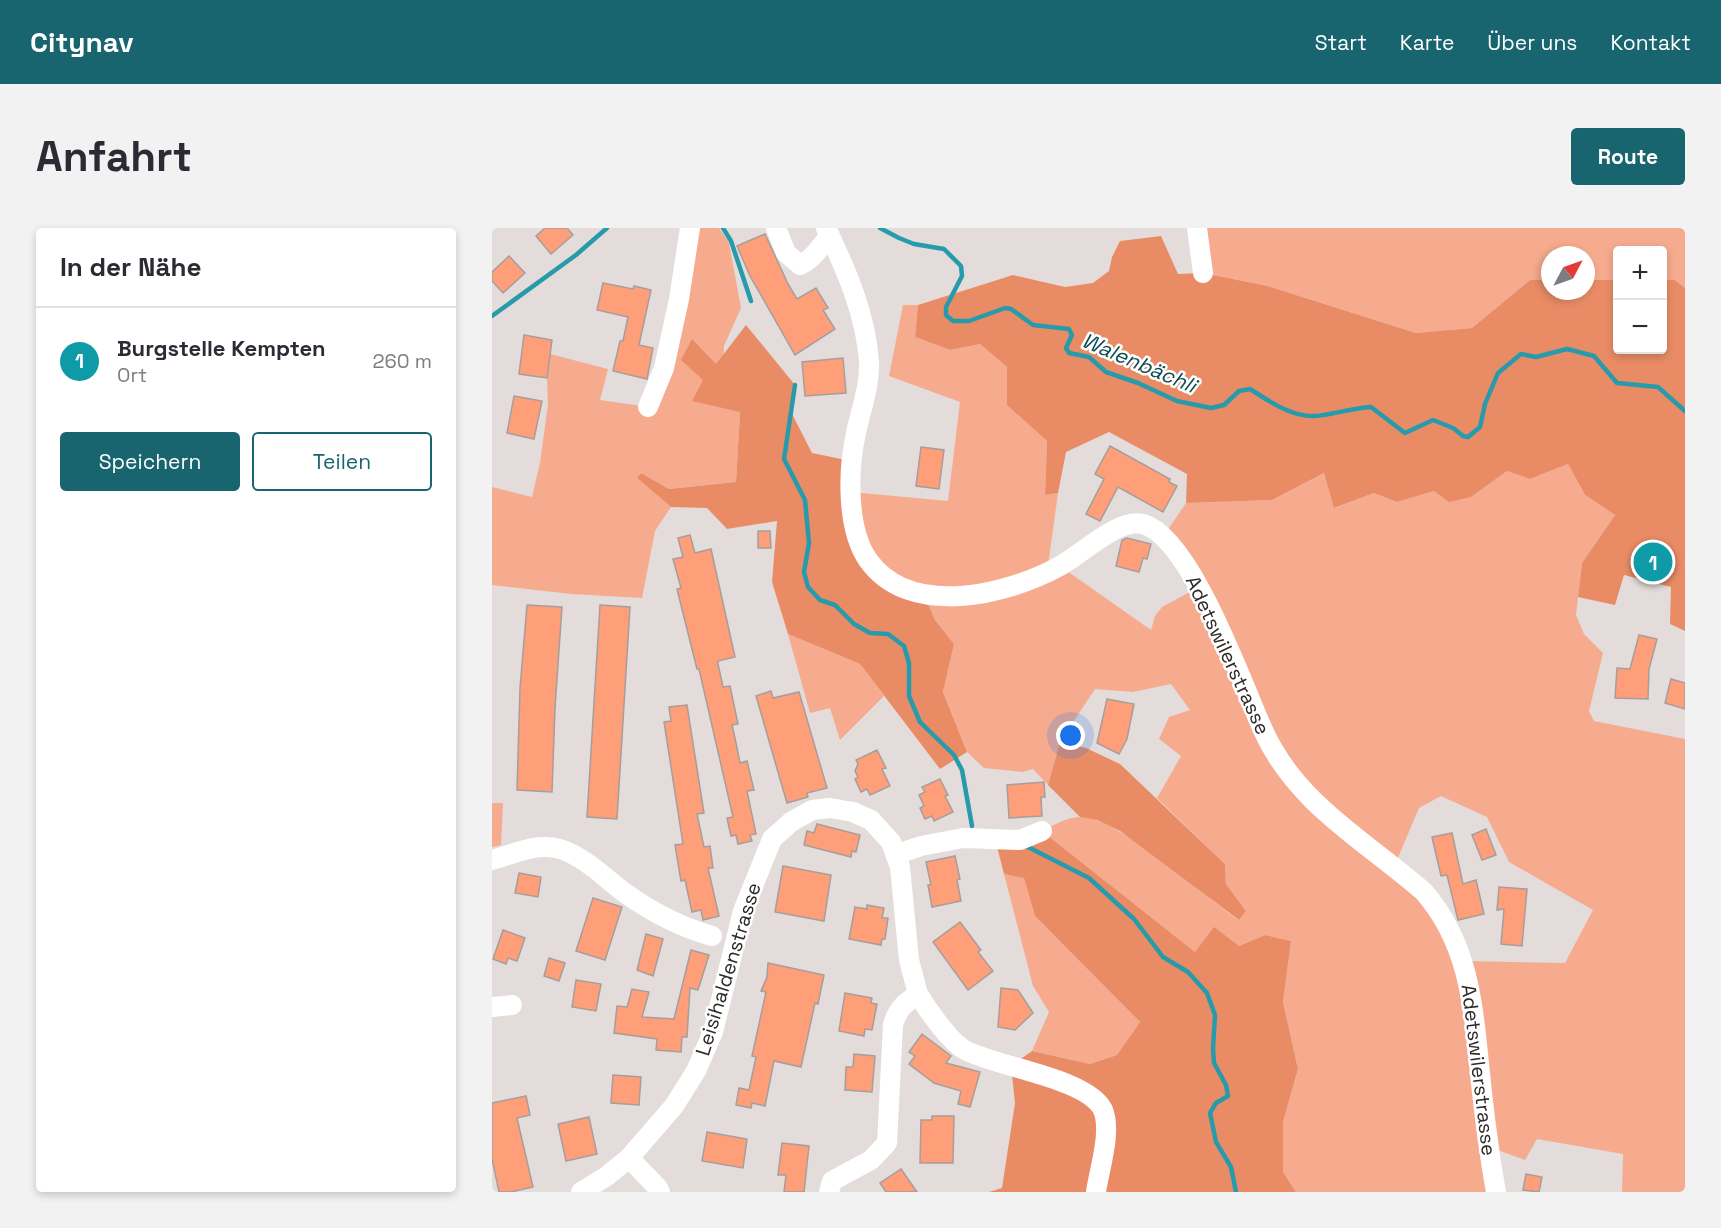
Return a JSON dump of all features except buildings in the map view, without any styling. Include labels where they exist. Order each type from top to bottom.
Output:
[{"type":"street","points":[[648,407],[664,368],[679,299],[690,228]]},
{"type":"street","points":[[776,228],[786,253],[800,265],[811,260],[828,232]]},
{"type":"street","points":[[1197,228],[1203,273]]},
{"type":"street","name":"Adetswilerstrasse","points":[[828,232],[855,296],[867,347],[868,385],[851,461],[851,492],[856,532],[868,560],[888,579],[910,591],[937,596],[971,594],[1007,588],[1047,573],[1078,556],[1122,525],[1144,524],[1163,537],[1181,558],[1199,586],[1221,631],[1264,734],[1285,767],[1310,799],[1331,819],[1424,892],[1434,903],[1453,934],[1464,961],[1472,1003],[1488,1146],[1496,1192]]},
{"type":"street","name":"Leisihaldenstrasse","points":[[581,1192],[607,1176],[629,1158],[674,1106],[696,1071],[713,1032],[743,911],[772,839],[791,822],[812,810],[830,808],[853,812],[871,820],[885,833],[897,854],[909,960],[918,994],[931,1015],[964,1050],[1066,1084],[1088,1094],[1102,1110],[1106,1134],[1096,1192]]},
{"type":"street","points":[[897,854],[921,846],[963,838],[1020,840],[1042,831]]},
{"type":"street","points":[[492,860],[538,847],[559,848],[586,863],[653,912],[677,925],[712,936]]},
{"type":"street","points":[[830,1192],[832,1181],[871,1160],[887,1143],[893,1025],[898,1010],[918,994]]},
{"type":"street","points":[[492,1007],[512,1005]]},
{"type":"street","points":[[629,1158],[660,1192]]},
{"type":"shaded area","points":[[690,228],[719,228],[729,243],[741,308],[724,346],[723,378],[740,412],[736,482],[669,489],[641,473],[637,478],[671,507],[655,531],[642,598],[571,594],[492,585],[492,487],[532,497],[540,463],[548,404],[547,378],[550,354],[608,369],[600,400],[648,407]]},
{"type":"shaded area","points":[[1197,228],[1685,228],[1685,288],[1675,280],[1667,280],[1667,246],[1613,246],[1613,280],[1595,280],[1595,246],[1541,246],[1541,280],[1530,280],[1472,328],[1416,333],[1268,286],[1203,273]]},
{"type":"shaded area","points":[[1161,236],[1178,274],[1203,273],[1268,286],[1416,333],[1472,328],[1530,280],[1541,280],[1541,300],[1595,300],[1595,280],[1613,280],[1613,354],[1667,354],[1667,280],[1675,280],[1685,288],[1685,631],[1670,624],[1671,587],[1624,575],[1615,605],[1578,597],[1582,563],[1615,515],[1585,495],[1568,464],[1530,479],[1507,471],[1471,497],[1449,502],[1434,491],[1397,502],[1374,493],[1334,508],[1324,473],[1272,500],[1186,503],[1187,474],[1109,432],[1066,452],[1058,493],[1045,495],[1047,441],[1007,405],[1007,367],[980,344],[950,350],[915,337],[918,305],[1013,275],[1065,287],[1093,283],[1109,271],[1112,257],[1120,241]]},
{"type":"shaded area","points":[[903,305],[918,305],[915,337],[950,350],[980,344],[1007,367],[1008,405],[1047,441],[1045,495],[1058,493],[1047,573],[1060,566],[1151,630],[1155,616],[1162,607],[1199,587],[1163,537],[1186,503],[1272,500],[1324,473],[1335,508],[1374,493],[1397,502],[1434,491],[1471,497],[1507,471],[1530,479],[1568,464],[1585,495],[1615,515],[1582,563],[1576,615],[1584,634],[1603,653],[1589,711],[1594,721],[1685,739],[1685,1192],[1622,1192],[1623,1154],[1537,1139],[1525,1160],[1489,1147],[1496,1192],[1296,1192],[1283,1172],[1283,1122],[1298,1069],[1283,1002],[1291,941],[1265,935],[1239,946],[1195,952],[1042,831],[1076,817],[1097,820],[1161,860],[1239,920],[1246,911],[1226,884],[1225,864],[1157,798],[1181,756],[1159,739],[1169,717],[1190,710],[1171,684],[1133,692],[1095,689],[1060,742],[1048,785],[1033,769],[1022,772],[984,768],[967,752],[943,692],[954,644],[935,620],[924,595],[878,571],[851,492],[948,501],[960,402],[889,376]],"holes":[[[1441,796],[1487,817],[1509,862],[1593,910],[1565,963],[1464,961],[1394,867],[1419,808]]]},
{"type":"shaded area","points":[[746,325],[795,385],[791,412],[812,453],[851,461],[862,550],[924,595],[935,620],[954,644],[943,692],[967,752],[940,769],[860,664],[788,634],[772,582],[777,521],[727,529],[707,508],[671,507],[637,478],[641,473],[669,489],[736,482],[740,412],[692,401],[703,380],[681,360],[692,339],[716,364]]},
{"type":"shaded area","points":[[788,634],[860,664],[884,696],[840,740],[830,708],[810,713]]},
{"type":"shaded area","points":[[1060,742],[1086,748],[1120,764],[1225,864],[1226,884],[1246,911],[1239,920],[1120,831],[1097,820],[1080,817],[1048,785]]},
{"type":"shaded area","points":[[492,803],[503,803],[501,845],[492,847]]},
{"type":"shaded area","points":[[1042,831],[1195,952],[1214,927],[1239,946],[1265,935],[1291,941],[1283,1002],[1298,1069],[1283,1122],[1283,1172],[1296,1192],[989,1192],[1002,1188],[1015,1103],[1011,1066],[1032,1051],[1090,1064],[1117,1055],[1140,1022],[1035,916],[1024,878],[1004,874],[995,839]]},
{"type":"shaded area","points":[[1004,874],[1024,877],[1035,916],[1140,1022],[1117,1055],[1090,1064],[1032,1051],[1049,1012],[1033,986]]},
{"type":"waterway","name":"Walenbächli","points":[[492,316],[576,255],[607,228]]},
{"type":"waterway","points":[[723,228],[731,241],[751,301]]},
{"type":"waterway","name":"Walenbächli","points":[[880,228],[914,244],[944,249],[961,266],[962,276],[946,307],[946,315],[953,321],[969,321],[1005,308],[1011,309],[1033,325],[1069,329],[1072,335],[1066,348],[1069,353],[1089,357],[1106,372],[1138,383],[1177,401],[1211,408],[1224,405],[1239,391],[1250,389],[1281,407],[1306,416],[1371,407],[1405,433],[1433,420],[1468,437],[1480,427],[1485,404],[1498,373],[1521,354],[1536,357],[1567,349],[1594,356],[1617,383],[1658,387],[1685,411]]},
{"type":"waterway","points":[[795,385],[784,459],[805,500],[809,543],[804,572],[808,587],[820,600],[835,605],[854,624],[870,633],[888,634],[904,646],[909,663],[909,696],[920,722],[954,755],[962,770],[972,826]]},
{"type":"waterway","points":[[1024,845],[1089,878],[1134,919],[1163,957],[1188,972],[1207,993],[1215,1015],[1214,1063],[1226,1085],[1228,1096],[1216,1103],[1210,1113],[1216,1142],[1231,1167],[1236,1192]]},
{"type":"place","name":"Burgstelle Kempten","points":[[1653,562]]}]
